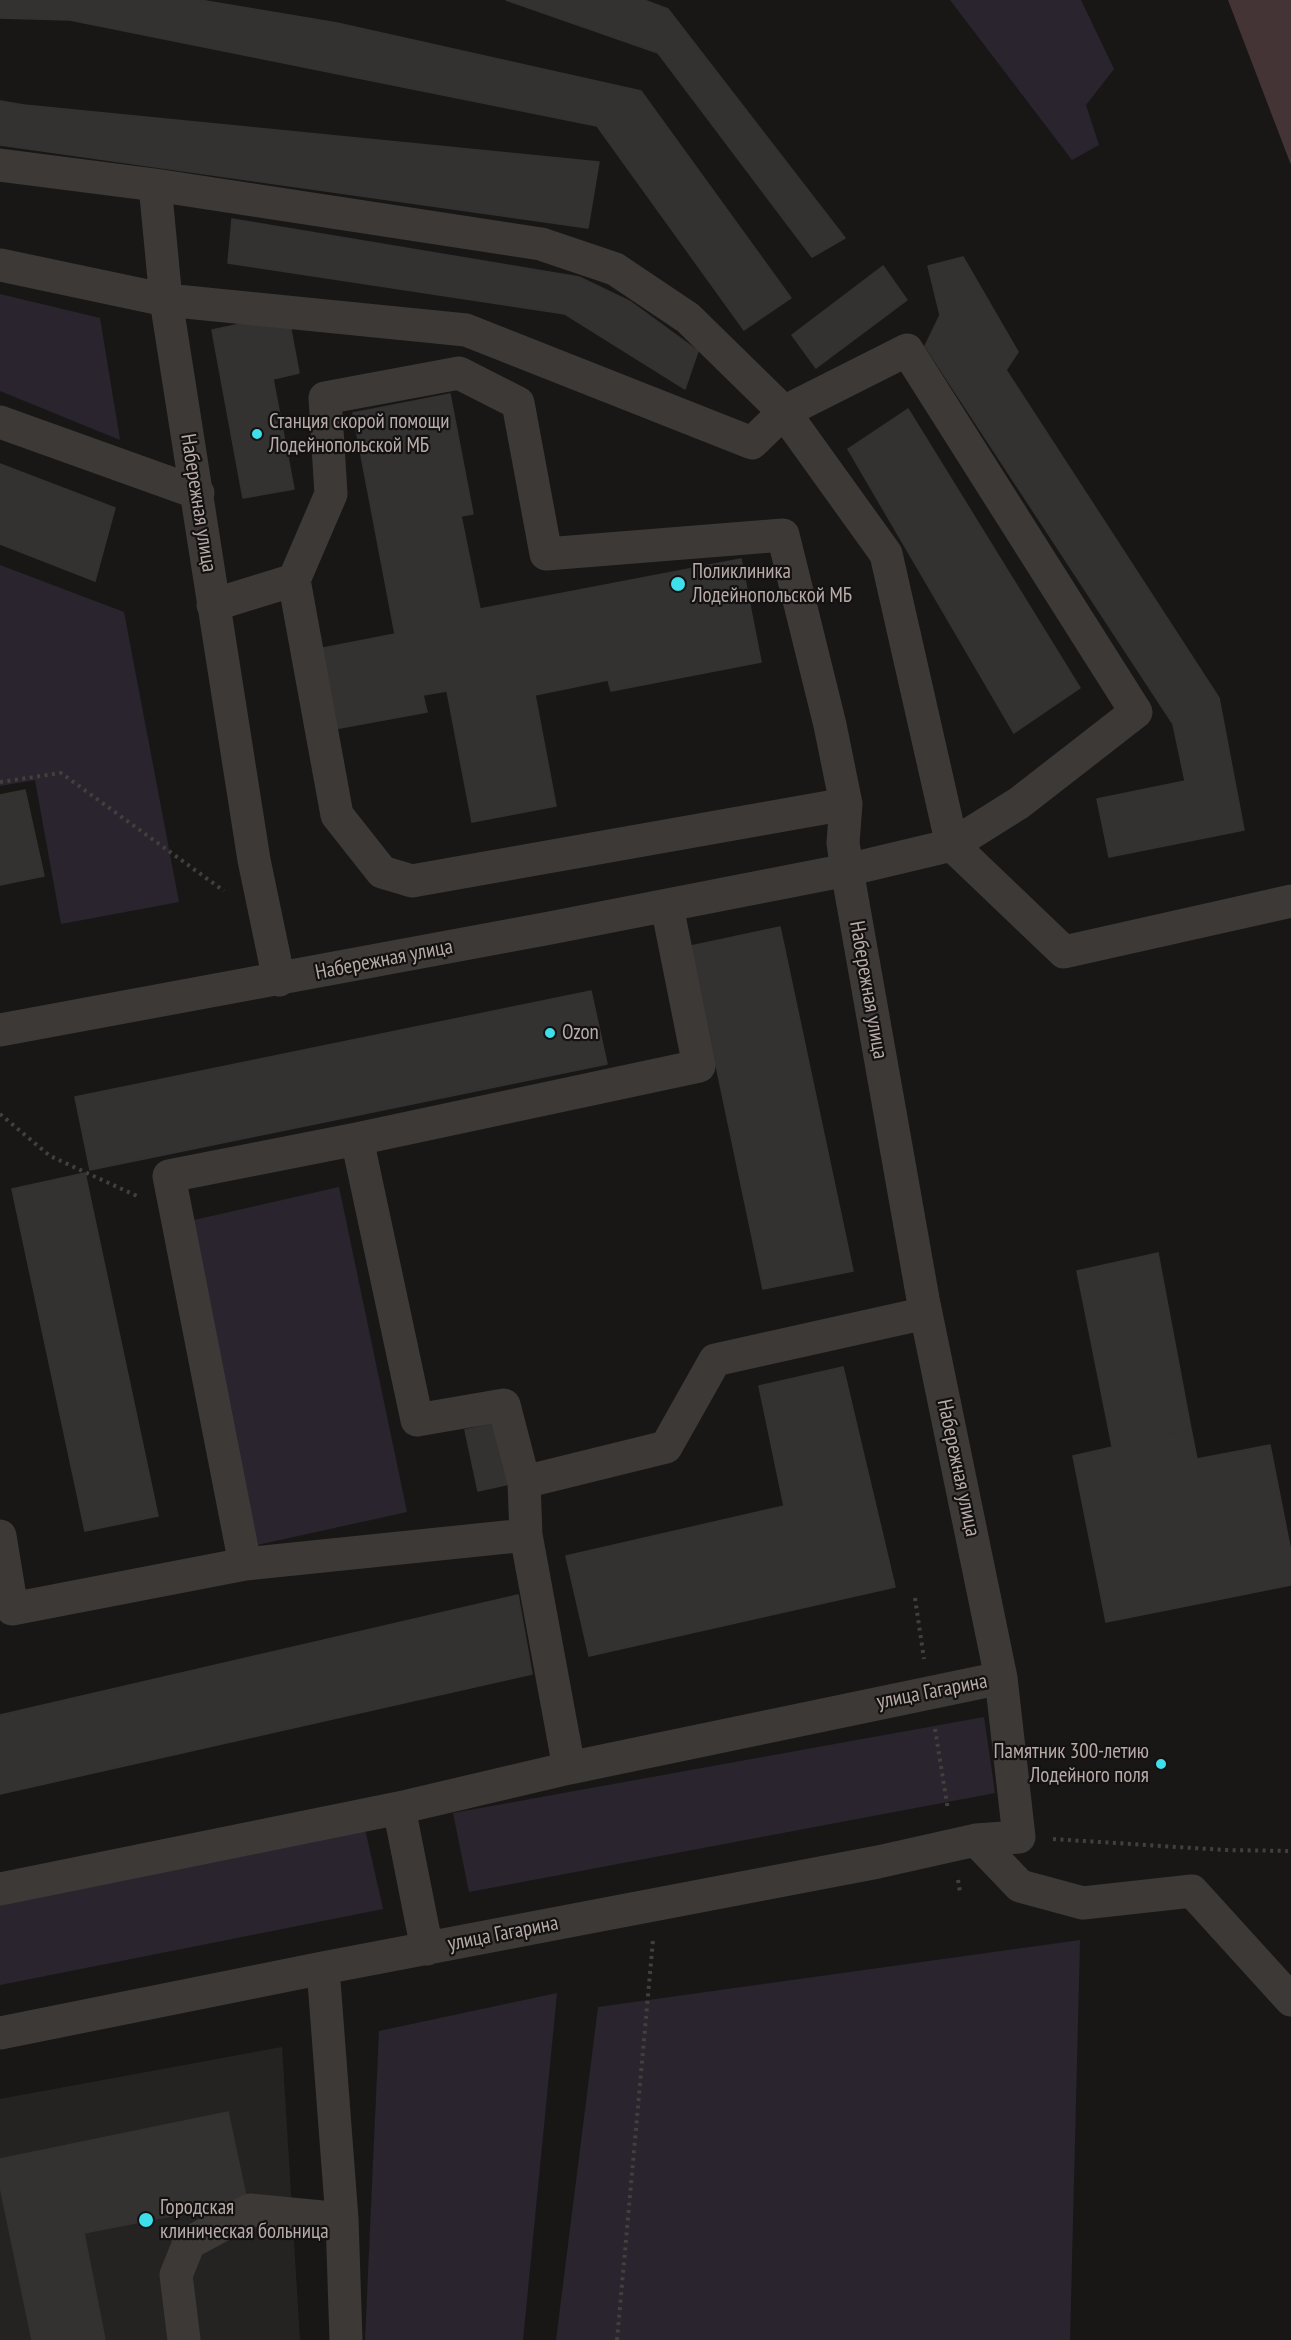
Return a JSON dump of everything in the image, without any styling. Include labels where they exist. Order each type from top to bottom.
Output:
[{"type":"street","points":[[0,165],[155,185],[541,244],[615,268],[688,318],[784,412],[886,554],[952,844],[1064,952],[1291,901]]},
{"type":"street","name":"Набережная улица","points":[[155,185],[166,300],[198,493],[213,605],[265,921],[279,980]]},
{"type":"street","points":[[0,265],[166,300],[466,330],[752,443],[784,412],[908,350],[1136,712],[1019,803],[952,844],[847,870],[843,843],[846,804],[830,725],[783,535],[546,554],[518,403],[459,373],[325,398],[331,494],[294,580],[337,815],[381,872],[412,881],[846,804]]},
{"type":"street","points":[[0,422],[198,493]]},
{"type":"street","points":[[213,605],[294,580]]},
{"type":"street","name":"Набережная улица","points":[[0,1030],[279,980],[847,870],[926,1314],[1001,1678]]},
{"type":"street","points":[[245,1564],[169,1176],[357,1139],[699,1066],[667,906]]},
{"type":"street","points":[[357,1139],[417,1420],[504,1405],[524,1482],[526,1535],[569,1768]]},
{"type":"street","points":[[524,1482],[666,1447],[715,1360],[926,1314]]},
{"type":"street","points":[[0,1536],[12,1609],[245,1564],[526,1535]]},
{"type":"street","name":"улица Гагарина","points":[[0,1889],[399,1808],[569,1768],[1001,1678],[1020,1837],[965,1842],[656,1905],[323,1968],[0,2033]]},
{"type":"street","name":"улица Гагарина","points":[[399,1808],[427,1949]]},
{"type":"street","points":[[965,1842],[1020,1886],[1083,1903],[1192,1891],[1291,2000]]},
{"type":"street","points":[[323,1968],[342,2219],[346,2340]]},
{"type":"street","points":[[184,2340],[176,2275],[189,2243],[250,2210],[342,2219]]},
{"type":"path","points":[[0,782],[61,772],[265,921]]},
{"type":"path","points":[[0,1114],[50,1156],[176,1214]]},
{"type":"path","points":[[915,1598],[929,1692],[965,1842],[960,1892]]},
{"type":"path","points":[[1020,1837],[1224,1850],[1291,1851]]},
{"type":"path","points":[[616,2340],[656,1905]]},
{"type":"shaded area","points":[[950,0],[1081,0],[1114,69],[1086,105],[1099,145],[1072,160]]},
{"type":"shaded area","points":[[1228,0],[1291,0],[1291,165]]},
{"type":"shaded area","points":[[0,294],[100,318],[120,440],[0,391]]},
{"type":"shaded area","points":[[0,565],[124,612],[179,902],[61,924],[35,780],[0,786]]},
{"type":"shaded area","points":[[339,1187],[407,1512],[248,1547],[181,1223]]},
{"type":"shaded area","points":[[984,1717],[995,1793],[469,1892],[453,1813]]},
{"type":"shaded area","points":[[365,1829],[383,1909],[0,1985],[0,1905]]},
{"type":"shaded area","points":[[1080,1940],[1070,2340],[556,2340],[598,2007]]},
{"type":"shaded area","points":[[557,1993],[523,2340],[365,2340],[379,2031]]},
{"type":"shaded area","name":"Городская клиническая больница","points":[[282,2047],[300,2340],[0,2340],[0,2099]]},
{"type":"building","points":[[0,0],[200,0],[337,23],[641,91],[791,298],[744,330],[597,126],[70,20],[0,18]]},
{"type":"building","points":[[506,0],[644,0],[668,9],[845,238],[812,257],[658,53]]},
{"type":"building","points":[[0,101],[599,162],[588,228],[0,145]]},
{"type":"building","points":[[232,219],[579,277],[631,302],[698,351],[685,389],[565,314],[228,263]]},
{"type":"building","points":[[963,257],[1018,352],[1006,370],[1219,698],[1244,830],[1109,857],[1097,799],[1185,781],[1173,724],[925,346],[940,315],[928,266]]},
{"type":"building","points":[[883,266],[907,300],[816,368],[792,335]]},
{"type":"building","name":"Станция скорой помощи Лодейнопольской МБ","points":[[288,314],[299,373],[273,379],[294,489],[243,498],[212,330]]},
{"type":"building","name":"Поликлиника Лодейнопольской МБ","points":[[450,394],[473,514],[461,516],[480,609],[741,559],[761,662],[611,691],[608,680],[535,695],[556,806],[472,822],[447,691],[423,695],[427,712],[329,730],[313,650],[395,634],[353,413]]},
{"type":"building","points":[[908,409],[1080,688],[1014,733],[848,449]]},
{"type":"building","points":[[0,464],[115,508],[95,581],[0,544]]},
{"type":"building","points":[[25,790],[44,876],[0,885],[0,795]]},
{"type":"building","points":[[780,927],[853,1271],[763,1289],[691,946]]},
{"type":"building","points":[[591,991],[607,1064],[90,1170],[75,1097]]},
{"type":"building","points":[[85,1173],[158,1516],[85,1531],[12,1189]]},
{"type":"building","points":[[1158,1253],[1191,1429],[1112,1446],[1077,1271]]},
{"type":"building","points":[[843,1367],[895,1587],[589,1656],[566,1556],[784,1506],[759,1386]]},
{"type":"building","points":[[501,1422],[514,1483],[478,1491],[465,1430]]},
{"type":"building","points":[[1191,1429],[1197,1459],[1270,1445],[1291,1552],[1291,1585],[1106,1622],[1073,1456]]},
{"type":"building","points":[[518,1595],[532,1674],[0,1794],[0,1715]]},
{"type":"building","points":[[228,2112],[247,2201],[84,2233],[105,2340],[32,2340],[0,2186],[0,2159]]},
{"type":"place","name":"Станция скорой помощи Лодейнопольской МБ","points":[[257,434]]},
{"type":"place","name":"Поликлиника Лодейнопольской МБ","points":[[678,584]]},
{"type":"place","name":"Ozon","points":[[550,1033]]},
{"type":"place","name":"Памятник 300-летию Лодейного поля","points":[[1161,1764]]},
{"type":"place","name":"Городская клиническая больница","points":[[146,2220]]}]
